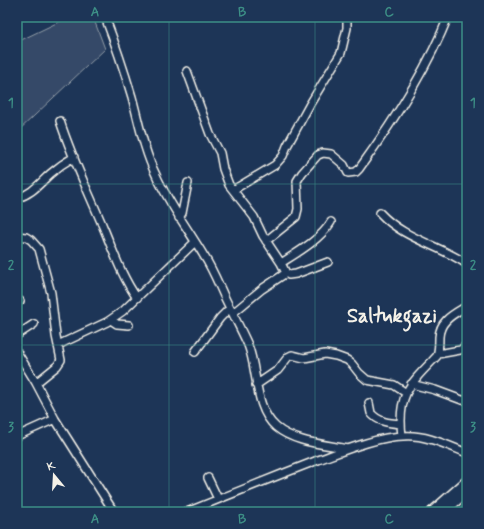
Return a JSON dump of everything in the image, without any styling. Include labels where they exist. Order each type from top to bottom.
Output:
[{"type":"main road","points":[[432,512],[467,481]]},
{"type":"main road","points":[[444,512],[467,491]]},
{"type":"street","points":[[105,17],[124,72],[142,136],[155,174],[179,218],[205,257],[249,347],[256,385],[271,421],[276,427],[298,438],[348,449]]},
{"type":"street","points":[[233,190],[275,165],[283,156],[310,104],[341,53],[347,21],[353,17]]},
{"type":"street","points":[[266,241],[296,217],[298,209],[297,181],[318,155],[323,153],[331,154],[344,165],[348,173],[356,172],[359,169],[405,101],[448,17]]},
{"type":"street","points":[[187,71],[210,134],[220,154],[225,174],[233,190],[251,212],[266,241],[286,273],[289,275],[296,274],[328,262]]},
{"type":"street","points":[[60,121],[67,143],[118,264],[137,298]]},
{"type":"street","points":[[17,198],[30,193],[52,172],[66,161],[74,157]]},
{"type":"street","points":[[179,218],[182,213],[188,183]]},
{"type":"street","points":[[380,213],[391,223],[408,234],[467,264]]},
{"type":"street","points":[[281,263],[305,248],[323,232],[331,222]]},
{"type":"street","points":[[17,236],[26,237],[39,249],[51,293],[61,360],[60,363],[36,383]]},
{"type":"street","points":[[58,345],[111,320],[137,298],[195,242]]},
{"type":"street","points":[[195,352],[220,318],[286,273]]},
{"type":"street","points":[[438,354],[439,332],[443,322],[467,306]]},
{"type":"street","points":[[111,320],[117,324],[129,325]]},
{"type":"street","points":[[17,335],[34,324]]},
{"type":"street","points":[[402,436],[401,409],[406,393],[411,384],[438,354],[456,351],[467,346]]},
{"type":"street","points":[[17,352],[36,383],[55,420],[114,512]]},
{"type":"street","points":[[256,385],[278,370],[288,357],[292,356],[304,358],[325,354],[347,360],[367,380],[394,385],[406,393]]},
{"type":"street","points":[[411,384],[435,390],[462,400],[467,400]]},
{"type":"street","points":[[369,403],[370,413],[377,419],[389,423],[401,424]]},
{"type":"street","points":[[17,436],[55,420]]},
{"type":"street","points":[[188,512],[348,449],[402,436],[416,436],[436,441],[467,453]]},
{"type":"street","points":[[208,478],[218,499]]},
{"type":"shaded area","points":[[69,17],[93,17],[105,49],[17,132],[17,42]]},
{"type":"district","name":"Saltukgazi","points":[[392,316]]}]
